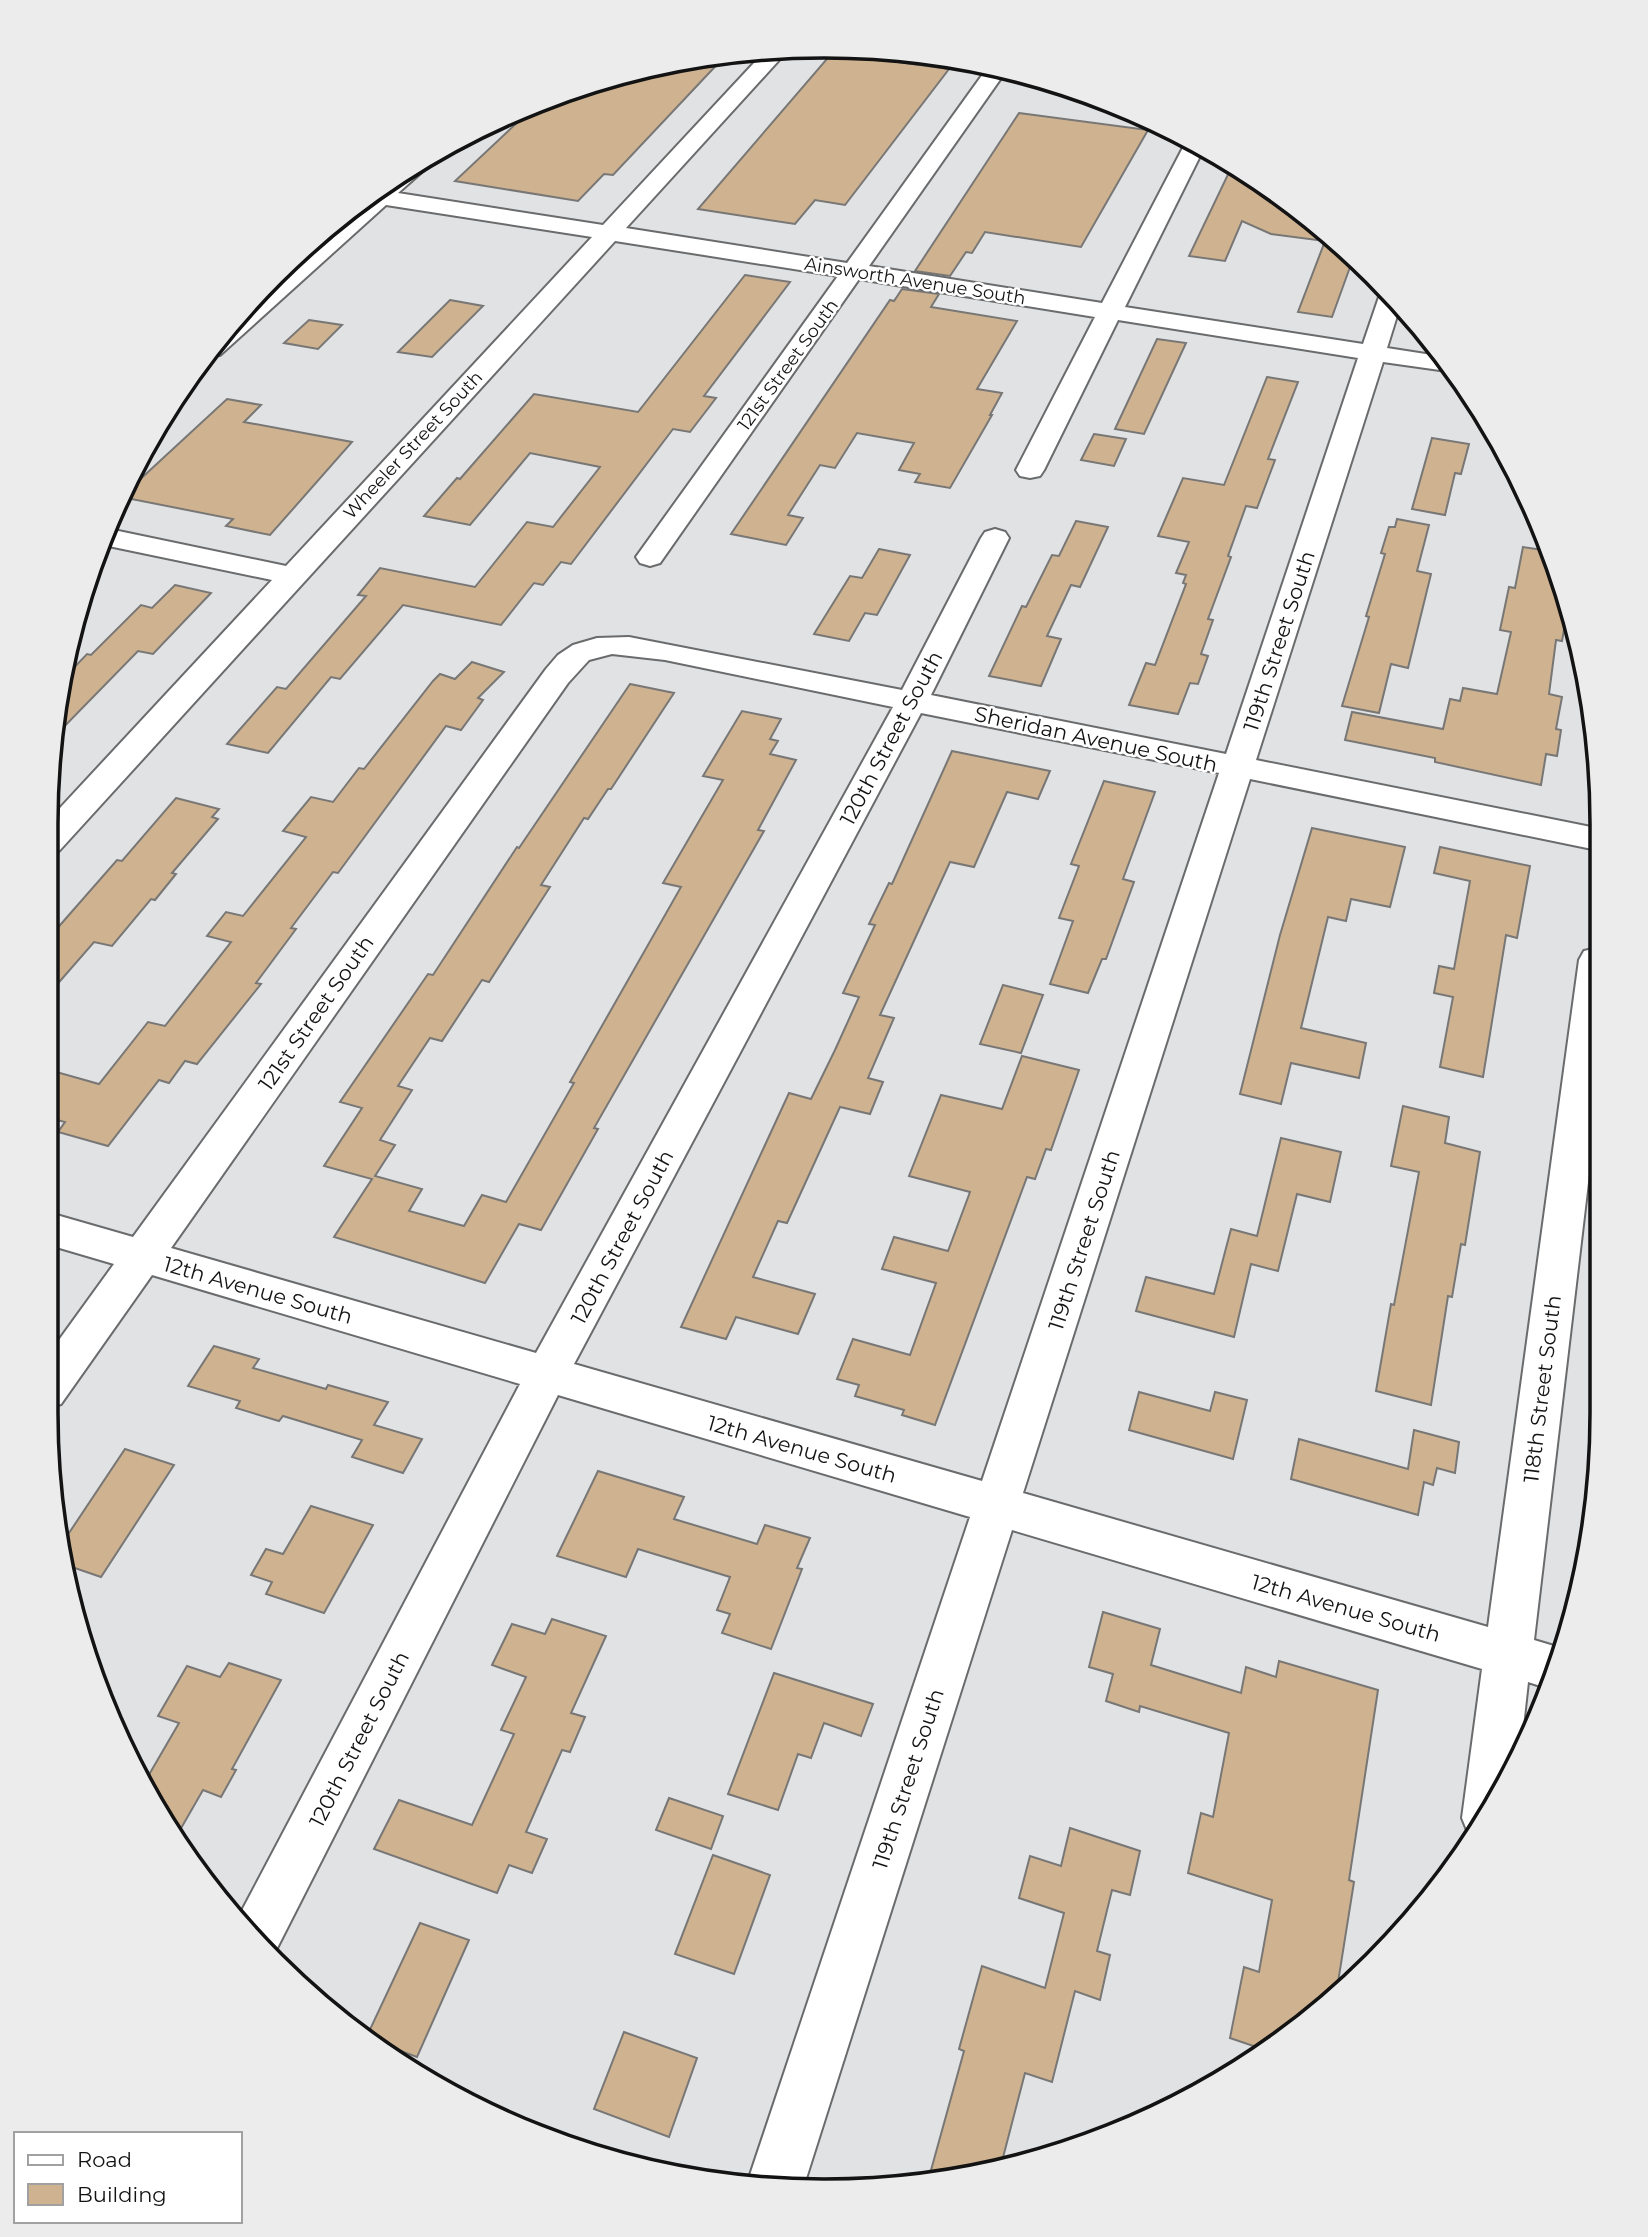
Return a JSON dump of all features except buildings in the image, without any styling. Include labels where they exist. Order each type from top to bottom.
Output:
[{"type":"street","name":"Wheeler Street South","points":[[58,832],[768,60]]},
{"type":"street","name":"121st Street South","points":[[650,557],[992,77]]},
{"type":"street","points":[[1030,470],[1191,152]]},
{"type":"street","name":"Ainsworth Avenue South","points":[[384,197],[1435,363]]},
{"type":"street","name":"119th Street South","points":[[778,2178],[1388,306]]},
{"type":"street","points":[[113,538],[293,576]]},
{"type":"street","name":"120th Street South","points":[[260,1931],[547,1374],[912,701],[995,538]]},
{"type":"street","name":"Sheridan Avenue South","points":[[596,647],[615,645],[672,654],[1590,838]]},
{"type":"street","name":"121st Street South","points":[[58,1374],[559,674],[574,657],[596,647]]},
{"type":"street","name":"118th Street South","points":[[1490,1791],[1590,1015]]},
{"type":"street","name":"12th Avenue South","points":[[58,1231],[1547,1667]]}]
